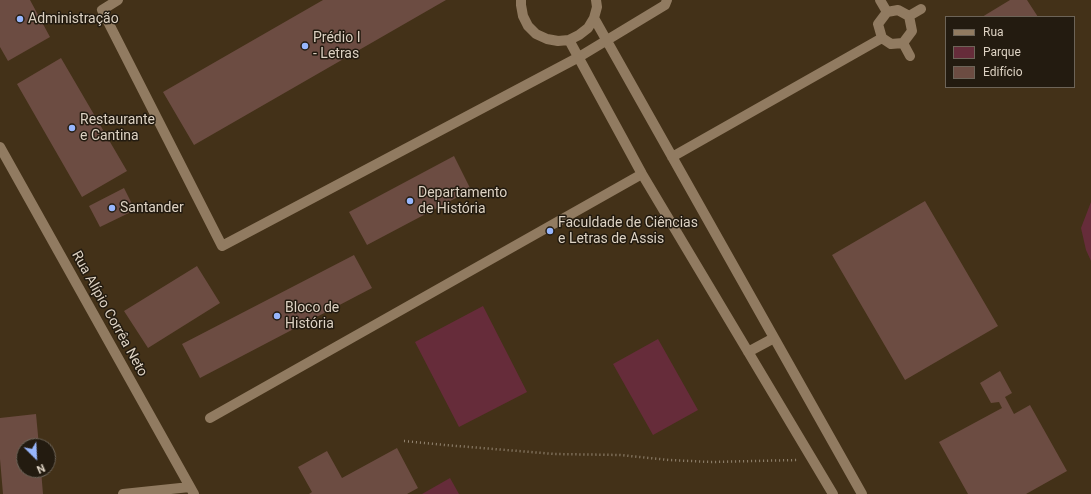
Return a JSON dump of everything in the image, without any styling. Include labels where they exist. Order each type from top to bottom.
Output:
[{"type":"street","points":[[118,0],[102,10],[222,246],[579,57],[665,5],[667,0]]},
{"type":"street","points":[[521,0],[520,5],[528,26],[536,34],[546,39],[558,41],[569,40],[588,28],[594,18],[597,7],[596,0]]},
{"type":"street","points":[[880,0],[887,12]]},
{"type":"street","points":[[909,16],[921,9]]},
{"type":"street","points":[[898,10],[909,16],[912,31],[903,42],[891,44],[882,38],[878,24],[887,12],[898,10]]},
{"type":"street","points":[[594,18],[862,494]]},
{"type":"street","points":[[672,157],[882,38]]},
{"type":"street","points":[[569,40],[642,174],[833,494]]},
{"type":"street","points":[[903,42],[910,56]]},
{"type":"street","name":"Rua Alípio Corrêa Neto","points":[[0,147],[192,490]]},
{"type":"street","points":[[210,418],[642,174]]},
{"type":"street","points":[[748,352],[774,338]]},
{"type":"street","points":[[123,494],[192,490]]},
{"type":"path","points":[[404,441],[445,446],[555,454],[620,455],[669,460],[711,462],[813,460]]},
{"type":"green space","points":[[1091,202],[1091,261],[1086,250],[1081,228]]},
{"type":"green space","points":[[483,306],[527,392],[459,427],[415,342]]},
{"type":"green space","points":[[658,339],[698,410],[653,435],[613,364]]},
{"type":"green space","points":[[450,478],[459,494],[422,494]]},
{"type":"building","name":"Administração","points":[[0,0],[30,0],[50,37],[8,61],[0,47]]},
{"type":"building","name":"Prédio I - Letras","points":[[323,0],[446,0],[194,145],[163,92]]},
{"type":"building","points":[[1010,0],[1027,0],[1037,16],[984,16]]},
{"type":"building","name":"Restaurante e Cantina","points":[[61,58],[127,171],[82,197],[17,84]]},
{"type":"building","name":"Departamento de História","points":[[454,156],[471,190],[367,245],[349,212]]},
{"type":"building","name":"Santander","points":[[124,188],[135,210],[100,227],[89,206]]},
{"type":"building","points":[[925,201],[998,326],[905,380],[832,255]]},
{"type":"building","name":"Bloco de História","points":[[354,255],[372,288],[200,378],[182,344]]},
{"type":"building","points":[[197,266],[220,303],[148,348],[124,311]]},
{"type":"building","points":[[1000,371],[1012,393],[1005,397],[1014,414],[1030,405],[1067,471],[1026,494],[968,494],[939,442],[1002,408],[999,402],[991,403],[980,383]]},
{"type":"building","points":[[36,414],[38,438],[16,438],[16,478],[42,478],[43,494],[3,494],[0,459],[0,418]]},
{"type":"building","points":[[397,448],[418,488],[407,494],[309,494],[312,492],[298,467],[327,451],[342,478]]},
{"type":"place","name":"Administração","points":[[20,19]]},
{"type":"place","name":"Prédio I - Letras","points":[[305,46]]},
{"type":"place","name":"Restaurante e Cantina","points":[[72,128]]},
{"type":"place","name":"Departamento de História","points":[[410,201]]},
{"type":"place","name":"Santander","points":[[112,208]]},
{"type":"place","name":"Faculdade de Ciências e Letras de Assis","points":[[550,231]]},
{"type":"place","name":"Bloco de História","points":[[277,316]]}]
